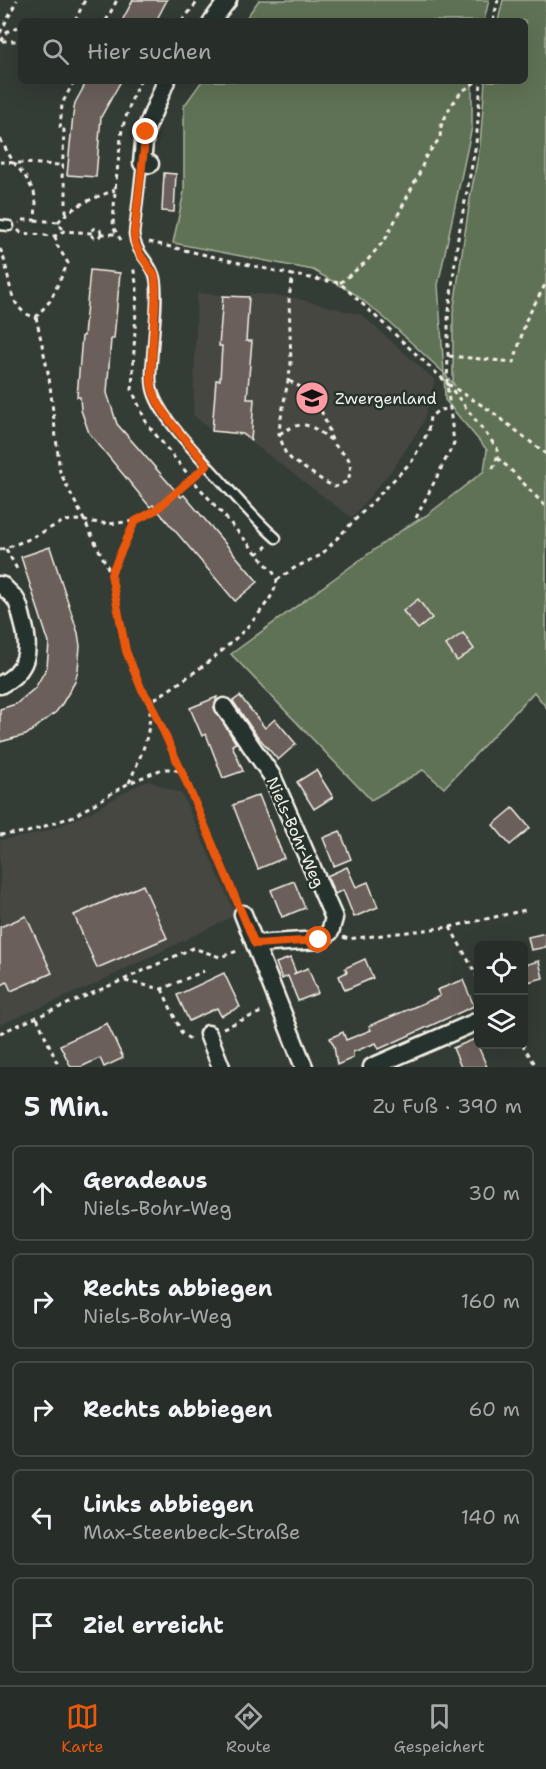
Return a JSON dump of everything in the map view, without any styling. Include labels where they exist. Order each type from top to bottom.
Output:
[{"type":"street","points":[[214,18],[228,0]]},
{"type":"street","points":[[146,164],[146,132],[165,84]]},
{"type":"street","points":[[0,585],[18,602],[27,636],[27,655],[13,678],[0,685]]},
{"type":"street","name":"Niels-Bohr-Weg","points":[[224,707],[272,776],[334,918],[330,932]]},
{"type":"street","points":[[243,914],[251,946],[304,1067]]},
{"type":"street","points":[[251,946],[319,940],[330,932]]},
{"type":"street","points":[[372,1067],[474,1023]]},
{"type":"street","points":[[208,1034],[222,1067]]},
{"type":"lane","points":[[146,164],[134,238],[140,254],[155,276],[152,388],[164,413],[182,436],[255,520],[276,538]]},
{"type":"path","points":[[0,33],[17,0]]},
{"type":"path","points":[[76,18],[85,0]]},
{"type":"path","points":[[108,18],[117,0]]},
{"type":"path","points":[[184,18],[199,0]]},
{"type":"path","points":[[494,18],[498,0]]},
{"type":"path","points":[[1,40],[8,31],[18,27]]},
{"type":"path","points":[[1,40],[18,41]]},
{"type":"path","points":[[66,213],[66,187],[62,179],[64,130],[60,130],[62,104],[72,84]]},
{"type":"path","points":[[340,283],[366,262],[386,238],[426,156],[440,138],[441,126],[450,107],[461,92],[474,84]]},
{"type":"path","points":[[416,518],[454,443],[447,383],[448,319],[458,238],[476,144],[479,84]]},
{"type":"path","points":[[0,138],[14,164],[25,176],[34,192],[35,220]]},
{"type":"path","points":[[0,162],[62,165]]},
{"type":"path","points":[[58,222],[66,213],[115,190]]},
{"type":"path","points":[[7,226],[23,220],[58,222]]},
{"type":"path","points":[[58,222],[64,231]]},
{"type":"path","points":[[21,233],[55,236],[64,231],[92,233],[99,229],[101,234],[134,238],[293,275],[340,283],[447,383],[497,448],[497,458],[492,471]]},
{"type":"path","points":[[36,317],[50,301],[68,263],[57,245],[55,236]]},
{"type":"path","points":[[0,249],[14,302],[20,310],[36,317]]},
{"type":"path","points":[[279,434],[295,425],[306,425],[332,441],[349,458],[351,469],[348,481],[335,487],[291,459],[285,452],[279,434],[291,365],[289,297],[293,275]]},
{"type":"path","points":[[448,356],[514,362],[526,320],[546,283]]},
{"type":"path","points":[[36,317],[49,377],[60,472],[111,574],[126,651],[141,688],[150,702],[182,772],[243,914]]},
{"type":"path","points":[[288,381],[312,394],[327,422],[332,441]]},
{"type":"path","points":[[447,383],[491,411],[546,454]]},
{"type":"path","points":[[277,580],[296,567],[321,555],[412,461],[428,432],[430,417],[439,410],[451,409]]},
{"type":"path","points":[[497,458],[546,507]]},
{"type":"path","points":[[0,550],[64,521],[77,520],[109,524],[135,521],[156,510],[207,465]]},
{"type":"path","points":[[111,574],[135,521]]},
{"type":"path","points":[[6,549],[17,569]]},
{"type":"path","points":[[150,702],[202,668],[246,629],[274,593],[276,586]]},
{"type":"path","points":[[129,783],[146,744],[150,725],[150,702]]},
{"type":"path","points":[[0,835],[28,832],[66,819],[129,783],[162,769],[182,772]]},
{"type":"path","points":[[330,932],[348,939],[450,927],[526,910]]},
{"type":"path","points":[[450,927],[474,971]]},
{"type":"path","points":[[0,1033],[193,948],[220,957],[251,946]]},
{"type":"path","points":[[123,980],[162,988],[204,971]]},
{"type":"path","points":[[37,1018],[59,1067]]},
{"type":"path","points":[[525,1049],[537,1067]]},
{"type":"shaded area","name":"Zwergenland","points":[[197,293],[249,297],[250,293],[296,298],[362,315],[435,380],[423,423],[395,466],[352,518],[239,433],[212,431],[193,415]]},
{"type":"shaded area","points":[[149,781],[182,794],[236,915],[91,986],[0,1025],[0,840],[52,829],[91,812],[135,786]]},
{"type":"green space","points":[[259,0],[489,0],[485,18],[246,18]]},
{"type":"green space","points":[[503,0],[546,0],[546,707],[534,692],[444,788],[423,770],[371,800],[231,654],[350,567],[427,515],[484,471],[487,450],[445,400],[444,373],[455,386],[453,383],[453,313],[480,146],[485,84],[528,84],[528,18],[499,18]]},
{"type":"green space","points":[[200,84],[472,84],[472,127],[438,285],[444,373],[355,294],[313,270],[173,243],[184,192],[184,106]]},
{"type":"building","points":[[133,0],[167,0],[158,18],[124,18]]},
{"type":"building","points":[[85,84],[119,84],[101,117],[96,177],[67,175],[75,103]]},
{"type":"building","points":[[164,173],[176,174],[174,212],[162,211]]},
{"type":"building","points":[[90,270],[120,273],[114,339],[111,339],[107,393],[117,424],[181,497],[184,495],[258,582],[235,601],[153,505],[150,507],[89,433],[81,410],[80,397],[77,397]]},
{"type":"building","points":[[223,296],[249,297],[246,341],[252,341],[247,399],[254,399],[251,440],[243,434],[212,431],[216,380],[220,380],[222,346],[219,346]]},
{"type":"building","points":[[50,547],[78,633],[80,646],[75,682],[56,712],[26,735],[0,742],[0,709],[16,704],[35,688],[47,667],[49,643],[21,557]]},
{"type":"building","points":[[418,599],[432,618],[418,629],[403,611]]},
{"type":"building","points":[[463,633],[474,649],[457,661],[446,645]]},
{"type":"building","points":[[240,696],[265,728],[275,719],[296,744],[278,760],[254,732],[233,701]]},
{"type":"building","points":[[217,697],[214,708],[236,743],[232,745],[243,771],[223,778],[206,734],[202,736],[190,708]]},
{"type":"building","points":[[316,770],[333,797],[314,809],[297,782]]},
{"type":"building","points":[[259,795],[284,858],[258,869],[233,805]]},
{"type":"building","points":[[513,808],[530,828],[510,845],[493,825]]},
{"type":"building","points":[[340,831],[351,859],[334,866],[323,838]]},
{"type":"building","points":[[347,867],[356,887],[368,882],[378,907],[354,917],[343,890],[335,894],[327,876]]},
{"type":"building","points":[[294,881],[305,908],[282,917],[271,890]]},
{"type":"building","points":[[143,885],[167,938],[97,968],[74,915]]},
{"type":"building","points":[[26,916],[52,973],[11,991],[7,982],[0,986],[0,927]]},
{"type":"building","points":[[546,933],[546,947],[531,950],[528,937]]},
{"type":"building","points":[[290,958],[296,973],[308,968],[318,993],[298,1001],[288,976],[282,979],[276,963]]},
{"type":"building","points":[[365,959],[373,978],[345,990],[339,976],[347,972],[345,968]]},
{"type":"building","points":[[539,961],[543,978],[528,982],[528,964]]},
{"type":"building","points":[[224,973],[240,1007],[221,1016],[217,1008],[189,1021],[177,995]]},
{"type":"building","points":[[463,980],[474,1006],[379,1049],[376,1043],[353,1052],[353,1058],[337,1065],[334,1046],[330,1038],[343,1032],[346,1040],[371,1030],[369,1026],[440,996],[437,990]]},
{"type":"building","points":[[107,1023],[123,1058],[104,1067],[100,1058],[81,1067],[71,1067],[60,1045]]},
{"type":"building","points":[[474,1039],[474,1049],[479,1049],[487,1067],[461,1067],[453,1048]]},
{"type":"place","name":"Zwergenland","points":[[312,398]]},
{"type":"route","points":[[146,132],[134,234],[140,254],[155,276],[152,388],[164,413],[207,465],[156,510],[135,521],[111,574],[120,627],[126,651],[141,688],[150,702],[182,772],[255,944],[319,940]]}]
